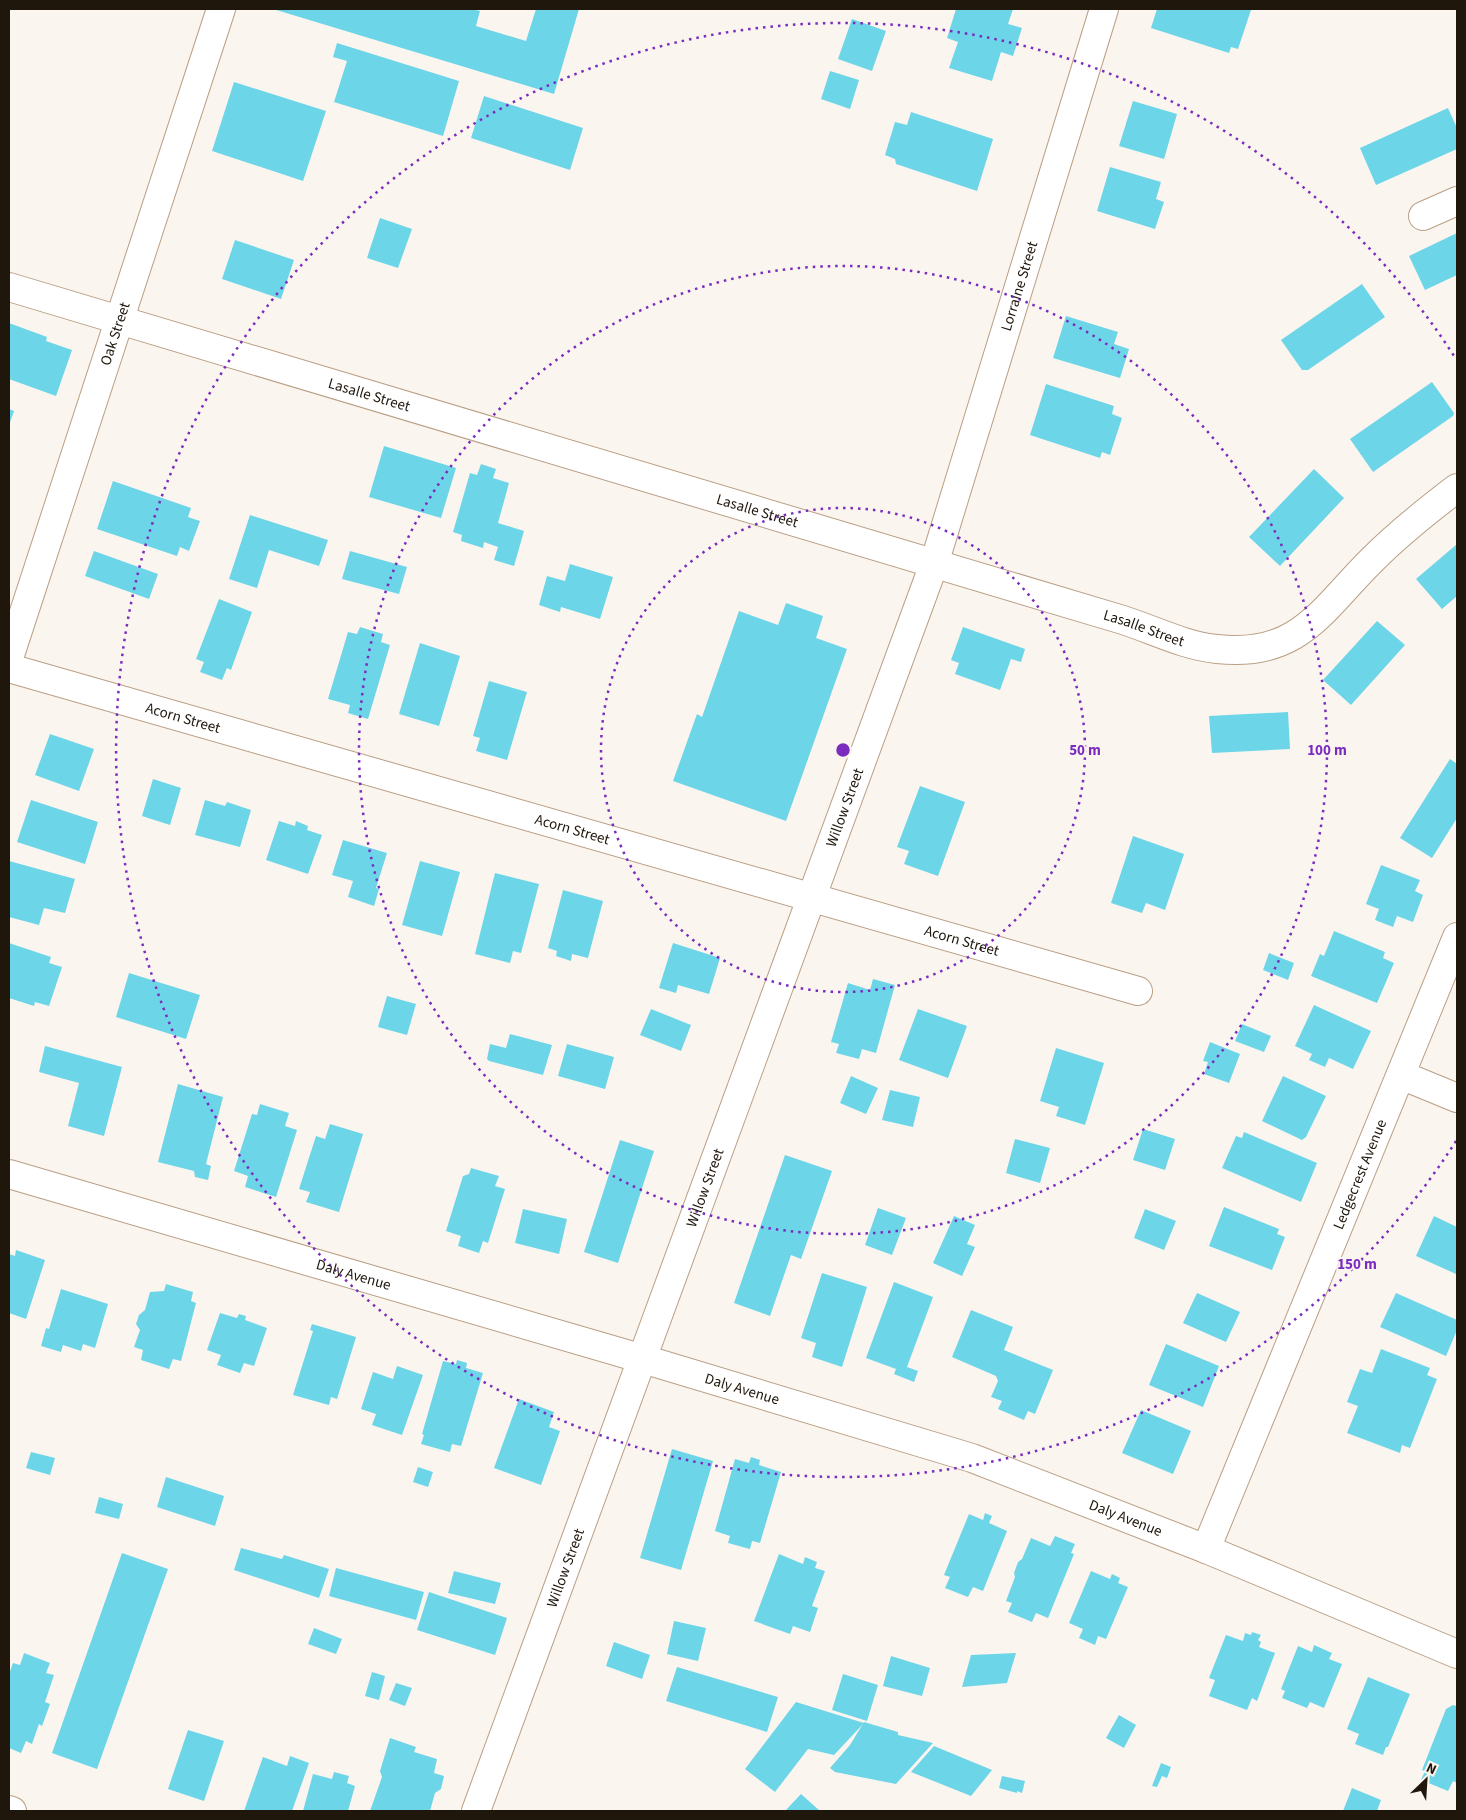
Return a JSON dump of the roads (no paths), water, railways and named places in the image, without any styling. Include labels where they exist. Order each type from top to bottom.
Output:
[{"type":"street","name":"Oak Street","points":[[9,658],[221,9]]},
{"type":"street","name":"Lorraine Street","points":[[934,564],[1104,9]]},
{"type":"street","points":[[1423,216],[1457,201]]},
{"type":"street","name":"Lasalle Street","points":[[9,287],[1123,620],[1196,645],[1216,649],[1257,648],[1284,641],[1307,627],[1381,551],[1418,518],[1457,488]]},
{"type":"street","name":"Willow Street","points":[[476,1811],[934,564]]},
{"type":"street","name":"Acorn Street","points":[[9,668],[1138,991]]},
{"type":"street","name":"Ledgecrest Avenue","points":[[1206,1549],[1457,937]]},
{"type":"street","points":[[1401,1075],[1457,1098]]},
{"type":"street","name":"Daly Avenue","points":[[9,1174],[643,1359],[972,1458],[1206,1549],[1457,1654]]}]
